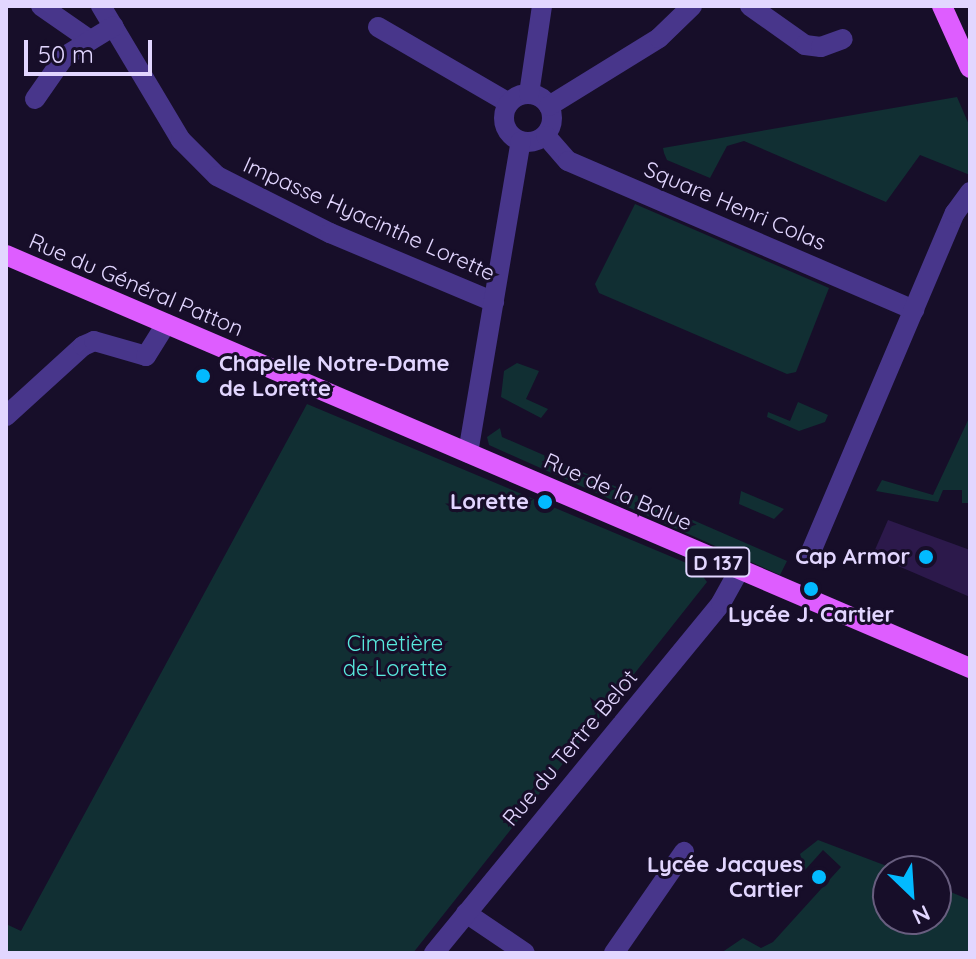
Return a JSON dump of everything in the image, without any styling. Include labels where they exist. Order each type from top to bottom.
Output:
[{"type":"main road","points":[[942,6],[970,68]]},
{"type":"main road","name":"Rue du Général Patton","points":[[8,260],[468,453]]},
{"type":"main road","name":"Rue de la Balue","points":[[468,453],[970,668]]},
{"type":"street","points":[[41,6],[90,40]]},
{"type":"street","name":"Impasse Hyacinthe Lorette","points":[[101,6],[181,140],[217,176],[330,233],[494,302]]},
{"type":"street","points":[[529,94],[542,6]]},
{"type":"street","points":[[549,106],[635,55],[692,6]]},
{"type":"street","points":[[750,6],[805,45],[821,47],[843,39]]},
{"type":"street","points":[[35,99],[65,56],[114,26]]},
{"type":"street","points":[[378,27],[509,103]]},
{"type":"street","points":[[509,103],[529,94]]},
{"type":"street","points":[[521,141],[546,136],[553,121],[549,106],[529,94]]},
{"type":"street","points":[[509,103],[505,125],[521,141]]},
{"type":"street","name":"Square Henri Colas","points":[[546,136],[568,161],[914,310]]},
{"type":"street","points":[[468,453],[521,141]]},
{"type":"street","points":[[810,554],[914,310],[970,192]]},
{"type":"street","points":[[6,416],[83,346],[94,341],[146,356],[166,324]]},
{"type":"street","name":"Rue du Tertre Belot","points":[[434,953],[721,603],[739,571]]},
{"type":"street","points":[[614,953],[684,852]]},
{"type":"street","points":[[466,913],[525,953]]},
{"type":"green space","points":[[957,97],[970,127],[970,175],[920,155],[886,202],[744,141],[727,146],[710,178],[667,160],[663,148]]},
{"type":"green space","points":[[635,204],[829,288],[796,372],[787,374],[599,293],[595,284]]},
{"type":"green space","points":[[517,363],[539,371],[526,399],[548,409],[541,418],[501,397],[504,371]]},
{"type":"green space","points":[[798,402],[828,415],[825,422],[799,431],[767,417],[768,412],[790,421]]},
{"type":"green space","name":"Cimetière de Lorette","points":[[307,404],[696,567],[707,582],[413,953],[6,953],[6,924],[21,931]]},
{"type":"green space","points":[[970,416],[970,503],[962,503],[962,490],[943,490],[938,502],[876,491],[882,480],[933,495]]},
{"type":"green space","points":[[500,428],[502,437],[787,561],[780,575],[489,445],[487,437]]},
{"type":"green space","points":[[741,491],[784,509],[774,519],[739,504]]},
{"type":"green space","points":[[818,840],[872,860],[872,935],[952,935],[952,893],[970,900],[970,953],[721,953],[743,938],[761,948],[773,942],[841,867],[823,850],[805,870],[800,854]]},
{"type":"building","name":"Cap Armor","points":[[888,520],[970,550],[970,597],[882,559],[874,552]]},
{"type":"place","name":"Chapelle Notre-Dame de Lorette","points":[[203,376]]},
{"type":"place","name":"Lorette","points":[[545,502]]},
{"type":"place","name":"Cap Armor","points":[[926,557]]},
{"type":"place","name":"Lycée J. Cartier","points":[[811,589]]},
{"type":"place","name":"Lycée Jacques Cartier","points":[[819,877]]}]
